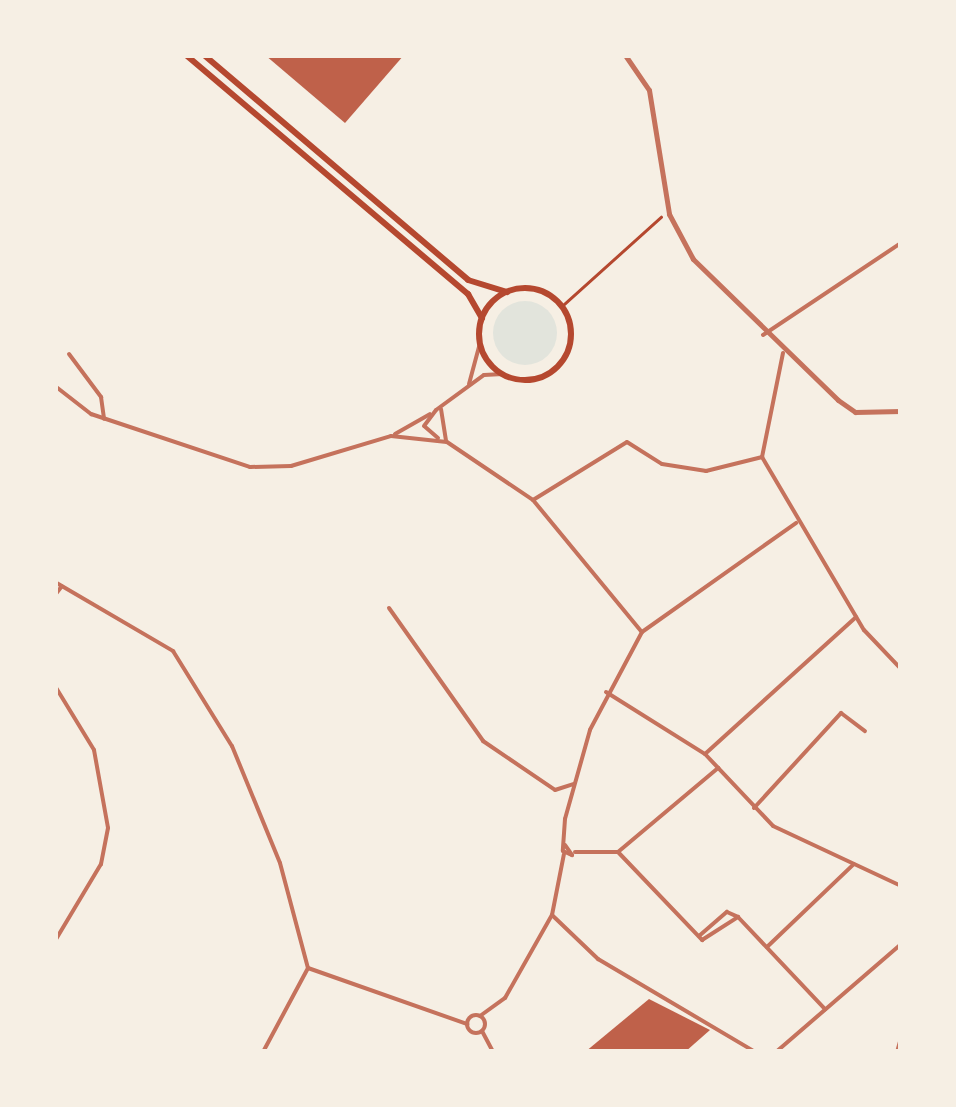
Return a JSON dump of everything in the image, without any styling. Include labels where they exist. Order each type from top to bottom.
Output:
[{"type":"main road","points":[[186,55],[468,294],[482,318],[480,344],[503,374],[530,380],[555,369],[572,332],[562,306],[542,291],[507,292],[468,280],[204,55]]},
{"type":"main road","points":[[482,318],[507,292]]},
{"type":"street","points":[[625,55],[649,90],[668,210],[692,259],[763,335],[854,412],[901,411]]},
{"type":"street","points":[[763,335],[901,243]]},
{"type":"street","points":[[468,384],[480,344]]},
{"type":"street","points":[[783,353],[762,457],[796,523],[856,618],[901,668]]},
{"type":"street","points":[[69,354],[101,397],[104,419]]},
{"type":"street","points":[[55,386],[104,419],[269,469],[390,436],[444,405],[468,384],[503,374]]},
{"type":"street","points":[[444,405],[437,422],[447,442]]},
{"type":"street","points":[[436,410],[426,431],[533,500],[642,632]]},
{"type":"street","points":[[390,436],[447,442]]},
{"type":"street","points":[[533,500],[627,442],[662,464],[706,470],[762,457]]},
{"type":"street","points":[[468,1024],[504,998],[552,915],[574,784],[606,692],[642,632],[796,523]]},
{"type":"street","points":[[55,582],[170,647],[206,701],[280,863],[308,968],[264,1052]]},
{"type":"street","points":[[55,595],[62,586]]},
{"type":"street","points":[[389,608],[483,741],[556,790],[574,784]]},
{"type":"street","points":[[705,754],[856,618]]},
{"type":"street","points":[[55,686],[94,750],[108,828],[101,864],[55,941]]},
{"type":"street","points":[[606,692],[705,754],[754,808],[901,886]]},
{"type":"street","points":[[754,808],[841,714],[865,731]]},
{"type":"street","points":[[564,854],[618,852],[718,768]]},
{"type":"street","points":[[565,845],[575,852]]},
{"type":"street","points":[[618,852],[699,936],[711,940],[738,917]]},
{"type":"street","points":[[767,948],[854,864]]},
{"type":"street","points":[[699,936],[727,912],[738,917],[825,1009]]},
{"type":"street","points":[[552,915],[598,958],[755,1052]]},
{"type":"street","points":[[776,1052],[901,944]]},
{"type":"street","points":[[308,968],[482,1031]]},
{"type":"street","points":[[480,1016],[482,1031],[493,1052]]},
{"type":"street","points":[[897,1052],[901,1038]]},
{"type":"path","points":[[562,306],[668,210]]},
{"type":"shaded area","points":[[525,301],[548,310],[557,333],[548,356],[525,365],[502,356],[493,333],[502,310]]},
{"type":"building","points":[[265,55],[404,55],[345,123]]},
{"type":"building","points":[[649,999],[710,1030],[685,1052],[585,1052]]}]
